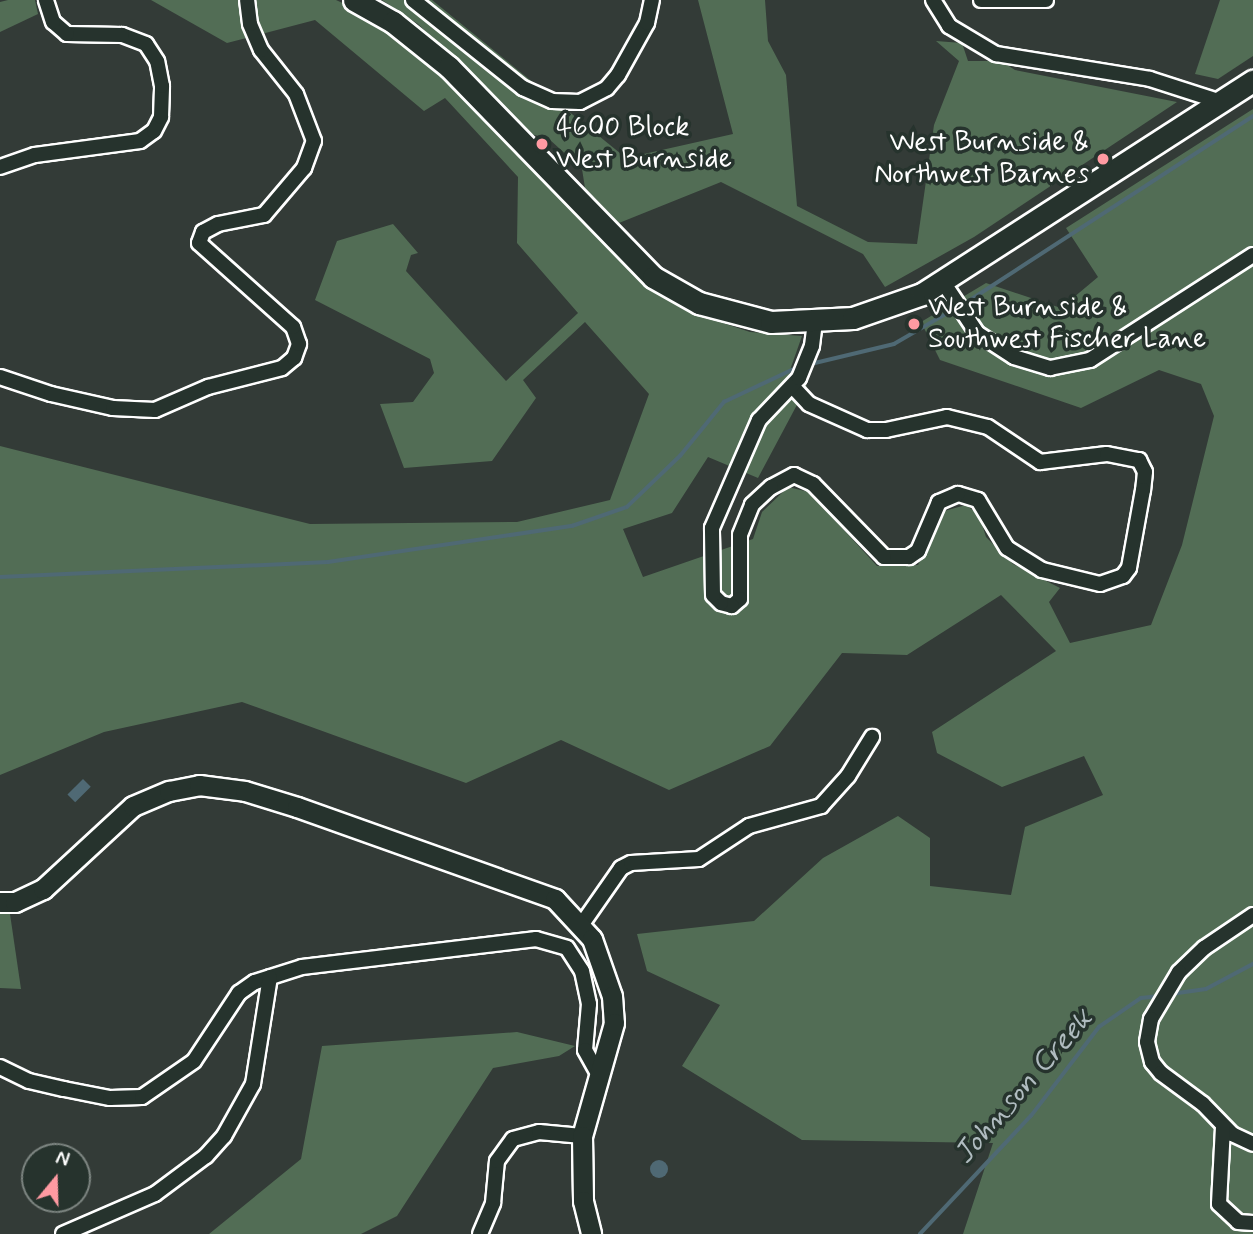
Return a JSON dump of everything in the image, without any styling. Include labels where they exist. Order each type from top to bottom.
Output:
[{"type":"main road","points":[[354,0],[393,22],[449,67],[653,277],[724,312],[771,322],[815,323],[878,311],[943,282],[1253,81]]},
{"type":"street","points":[[0,167],[35,155],[140,141],[154,131],[161,117],[162,86],[157,61],[146,44],[122,35],[67,34],[53,22],[46,0]]},
{"type":"street","points":[[0,377],[51,394],[113,408],[155,410],[208,387],[282,368],[294,358],[299,344],[293,327],[199,243],[203,232],[218,224],[264,215],[303,168],[314,141],[296,94],[261,50],[250,24],[247,0]]},
{"type":"street","points":[[413,0],[523,88],[552,101],[580,102],[600,94],[618,75],[647,23],[652,0]]},
{"type":"street","points":[[936,0],[949,26],[996,54],[1150,79],[1221,102]]},
{"type":"street","points":[[981,0],[1046,0]]},
{"type":"street","points":[[943,282],[977,333],[1014,357],[1050,368],[1090,360],[1253,255]]},
{"type":"street","points":[[794,388],[809,404],[867,430],[886,430],[947,417],[988,427],[1040,462],[1107,454],[1139,460],[1145,472],[1129,568],[1123,576],[1100,584],[1042,570],[1007,548],[978,500],[958,494],[939,502],[918,551],[909,557],[884,557],[813,484],[794,475],[771,487],[752,505],[740,535],[740,599],[732,606],[721,603],[713,595],[712,528],[759,420],[774,400],[794,388],[812,346],[815,323]]},
{"type":"street","points":[[582,924],[621,868],[631,863],[699,859],[749,826],[821,806],[848,776],[872,737]]},
{"type":"street","points":[[0,902],[15,902],[43,889],[133,806],[169,791],[214,786],[274,800],[527,886],[555,899],[582,924],[601,955],[612,996],[614,1023],[582,1136],[583,1201],[592,1234]]},
{"type":"street","points":[[1253,915],[1204,948],[1179,972],[1157,1008],[1147,1035],[1156,1068],[1203,1104],[1223,1127],[1253,1144]]},
{"type":"street","points":[[0,1067],[30,1081],[64,1089],[110,1098],[142,1097],[194,1061],[239,993],[270,977],[302,967],[536,939],[558,943],[582,971],[589,1004],[585,1050],[599,1075]]},
{"type":"street","points":[[63,1234],[155,1195],[206,1156],[224,1136],[253,1084],[270,977]]},
{"type":"street","points":[[1223,1127],[1219,1204],[1238,1222],[1253,1223]]},
{"type":"street","points":[[480,1234],[493,1203],[497,1161],[513,1139],[540,1132],[582,1136]]},
{"type":"green space","points":[[35,0],[38,14],[0,32],[0,2]]},
{"type":"green space","points":[[151,0],[336,0],[364,13],[454,86],[619,260],[690,312],[750,332],[802,336],[789,373],[807,386],[758,478],[708,457],[672,513],[623,529],[643,577],[753,539],[762,512],[788,487],[809,492],[877,566],[918,565],[944,511],[966,505],[979,515],[986,537],[1013,564],[1060,588],[1049,602],[1070,643],[1151,625],[1182,545],[1214,416],[1201,384],[1159,370],[1081,408],[940,360],[921,322],[986,283],[1061,308],[1098,277],[1066,228],[1253,109],[1253,1234],[963,1234],[993,1143],[802,1140],[682,1066],[720,1005],[647,971],[637,934],[754,921],[823,858],[898,816],[930,838],[930,886],[1011,895],[1025,827],[1103,795],[1084,756],[1002,787],[937,753],[932,732],[1056,651],[1001,595],[907,655],[842,653],[770,746],[669,790],[561,740],[466,783],[242,702],[104,732],[0,775],[0,446],[310,524],[517,522],[610,500],[649,394],[585,322],[523,380],[536,398],[492,461],[404,468],[380,404],[413,402],[434,373],[430,359],[315,300],[337,241],[393,224],[418,253],[411,255],[406,271],[506,381],[578,313],[517,243],[518,177],[445,98],[424,111],[315,20],[227,43]]},
{"type":"green space","points":[[382,0],[432,0],[626,158],[733,134],[698,0],[765,0],[768,41],[786,75],[797,206],[868,242],[917,244],[934,125],[959,61],[936,41],[962,43],[968,61],[1001,61],[1015,70],[1177,102],[974,237],[885,287],[863,254],[721,182],[619,223],[585,188],[582,169],[549,139],[531,134],[418,24]]},
{"type":"green space","points":[[1220,0],[1253,0],[1253,56],[1218,79],[1195,74]]},
{"type":"green space","points":[[0,914],[10,914],[21,989],[0,988]]},
{"type":"green space","points":[[517,1032],[575,1046],[559,1056],[493,1068],[397,1216],[361,1234],[209,1234],[301,1159],[322,1046]]},
{"type":"water","points":[[83,779],[91,787],[75,802],[67,795]]},
{"type":"water","points":[[659,1160],[665,1163],[668,1169],[665,1175],[659,1178],[653,1175],[650,1169],[653,1163]]},
{"type":"waterway","points":[[964,304],[1253,116]]},
{"type":"waterway","points":[[815,363],[894,344],[951,311]]},
{"type":"waterway","points":[[0,577],[328,562],[572,526],[627,507],[680,456],[724,402],[798,367]]},
{"type":"waterway","name":"Johnson Creek","points":[[1171,994],[1206,989],[1253,964]]},
{"type":"waterway","name":"Johnson Creek","points":[[920,1234],[1031,1116],[1099,1027],[1141,998],[1160,996]]},
{"type":"place","name":"4600 Block West Burnside","points":[[542,144]]},
{"type":"place","name":"West Burnside & Northwest Barnes","points":[[1103,159]]},
{"type":"place","name":"West Burnside & Southwest Fischer Lane","points":[[914,324]]}]
